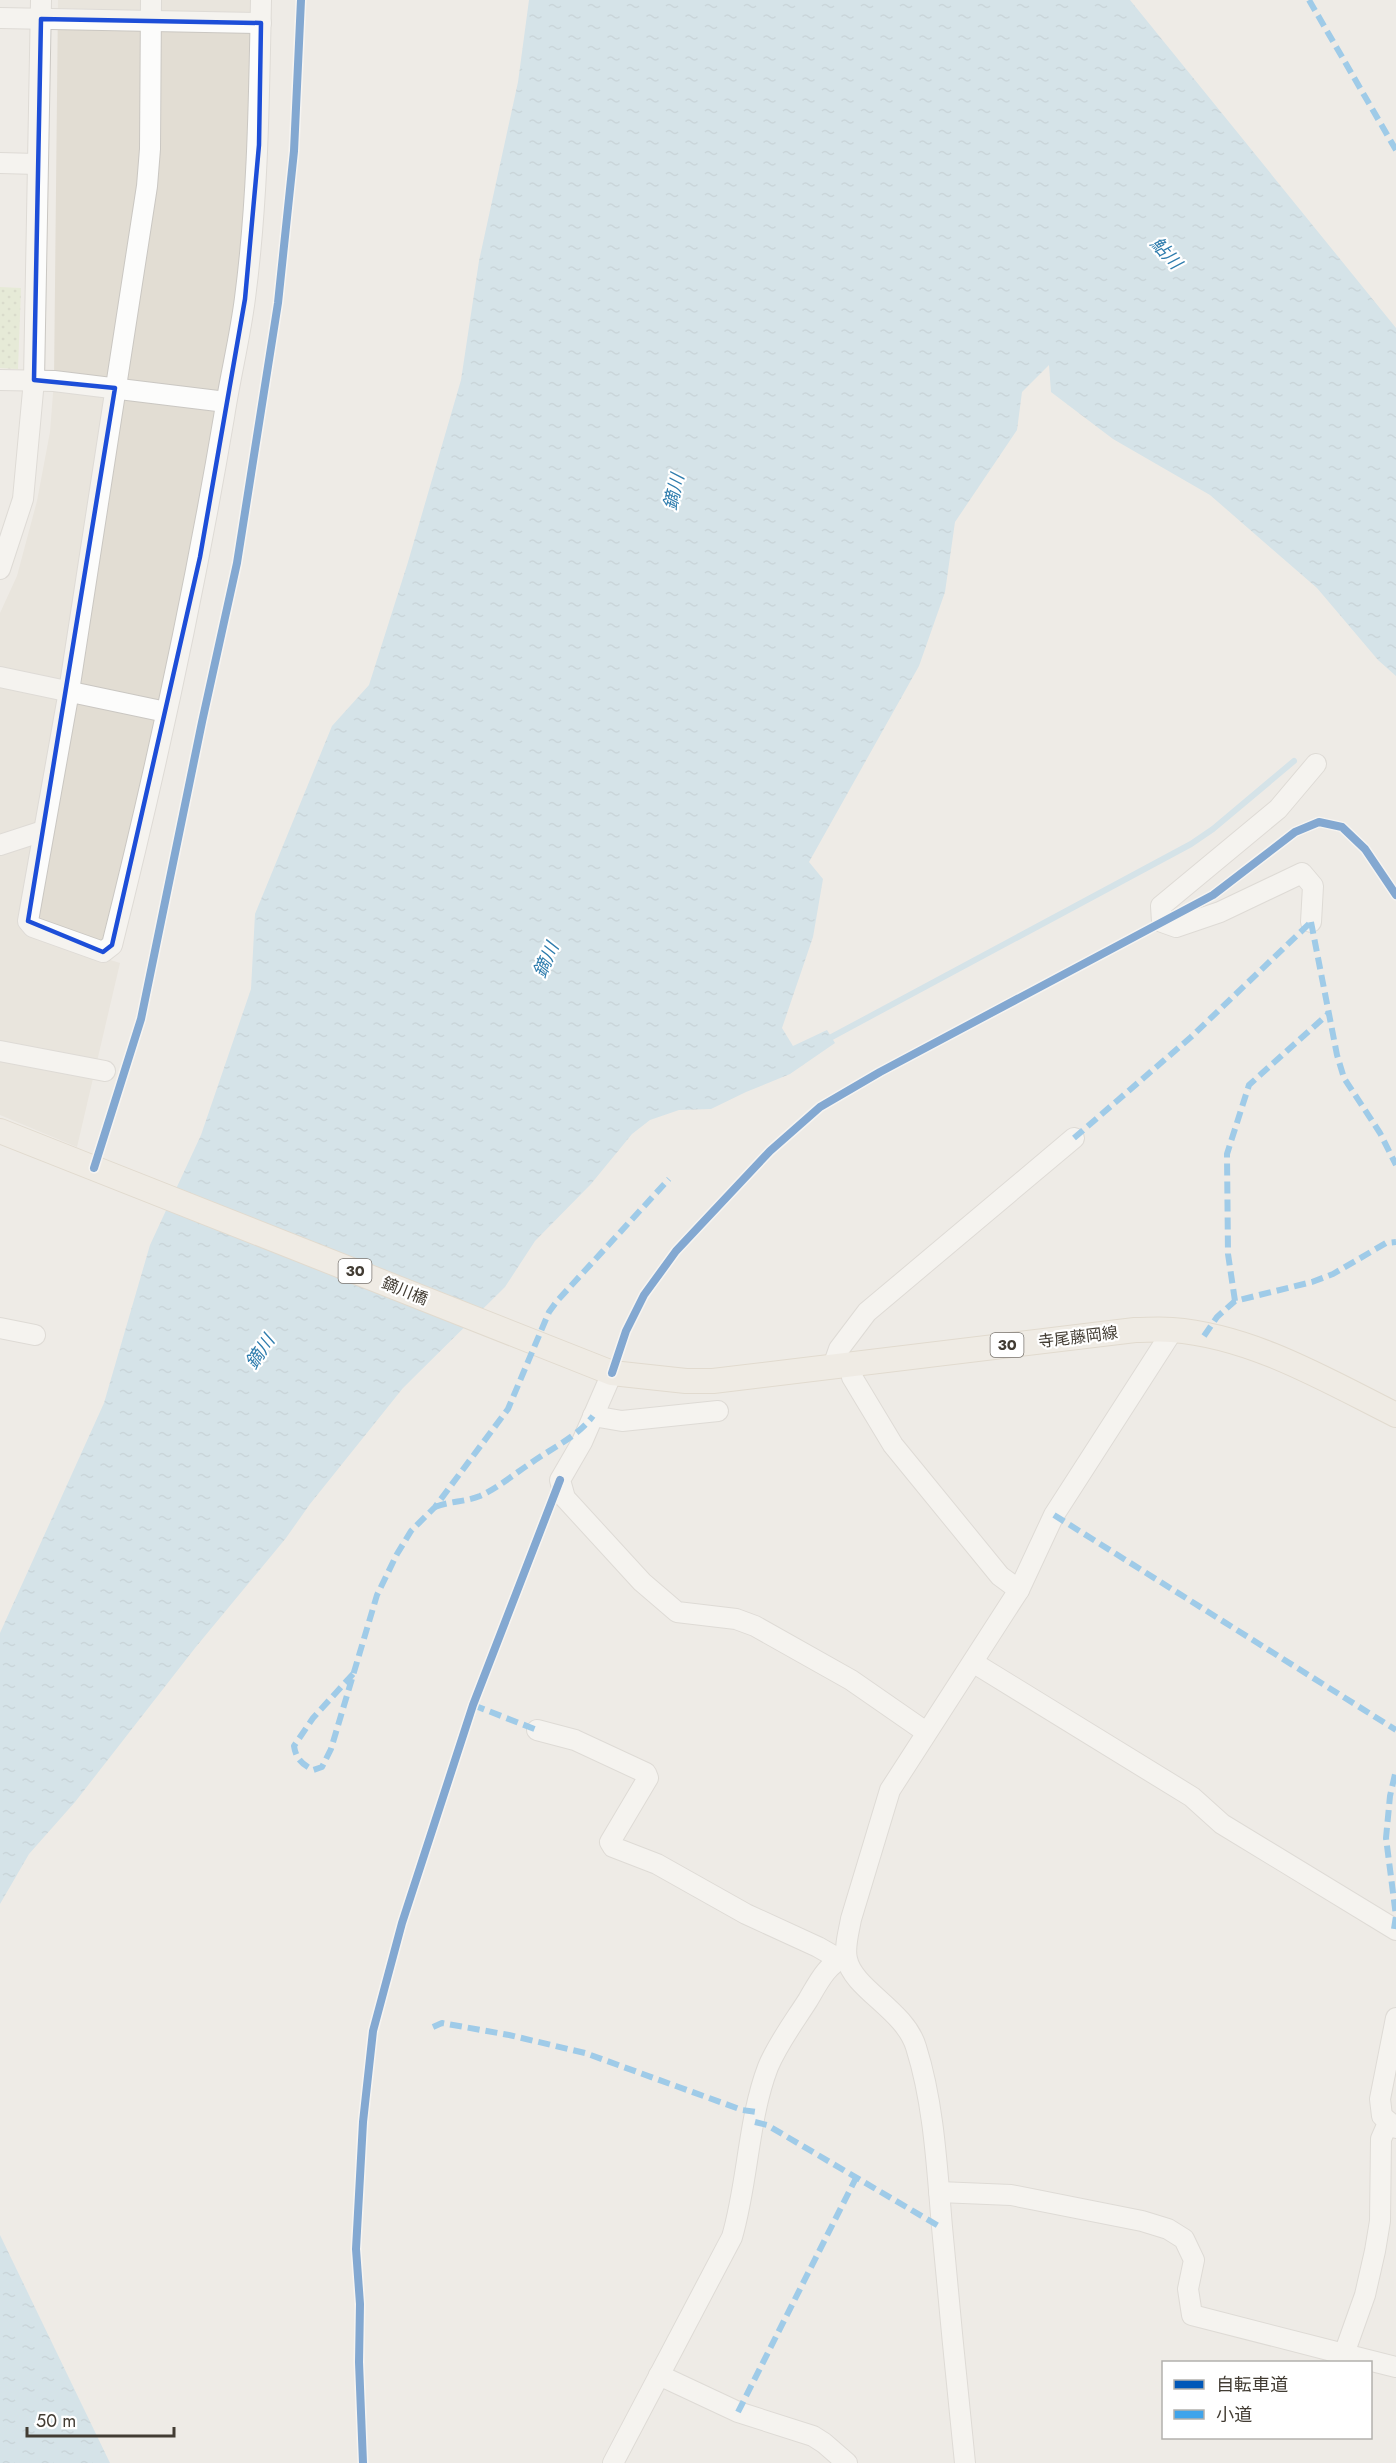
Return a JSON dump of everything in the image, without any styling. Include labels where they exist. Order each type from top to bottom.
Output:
[{"type":"main road","name":"鏑川橋","points":[[0,1131],[607,1371]]},
{"type":"main road","name":"寺尾藤岡線","points":[[607,1371],[686,1381],[713,1381],[1135,1330],[1173,1330],[1226,1340],[1268,1354],[1323,1378],[1396,1415]]},
{"type":"street","points":[[151,0],[150,149],[147,186],[69,691],[28,921],[33,927],[103,952],[112,945],[200,557],[245,299],[259,145],[261,0]]},
{"type":"street","points":[[0,569],[23,499],[34,380],[41,9]]},
{"type":"street","points":[[0,18],[41,9],[151,20],[261,23]]},
{"type":"street","points":[[0,163],[37,164]]},
{"type":"street","points":[[0,380],[34,380],[226,402]]},
{"type":"street","points":[[0,677],[166,712]]},
{"type":"street","points":[[1311,922],[1313,886],[1302,873],[1220,912],[1176,927],[1162,922],[1161,906],[1278,809],[1316,764]]},
{"type":"street","points":[[0,845],[43,831]]},
{"type":"street","points":[[0,1051],[105,1071]]},
{"type":"street","points":[[1019,1590],[999,1576],[893,1445],[852,1377],[842,1365],[839,1349],[867,1312],[1074,1138]]},
{"type":"street","points":[[0,1328],[35,1335]]},
{"type":"street","points":[[613,2463],[732,2237],[739,2214],[756,2112],[768,2068],[779,2044],[828,1969],[843,1958],[851,1919],[890,1790],[1019,1590],[1054,1515],[1173,1330]]},
{"type":"street","points":[[607,1371],[594,1416],[560,1480],[565,1498],[642,1582],[677,1612],[736,1619],[755,1626],[851,1680],[926,1732]]},
{"type":"street","points":[[594,1416],[622,1421],[718,1411]]},
{"type":"street","points":[[974,1663],[1192,1797],[1222,1824],[1396,1930]]},
{"type":"street","points":[[537,1730],[576,1740],[646,1773],[648,1778],[610,1842],[613,1847],[657,1864],[746,1914],[843,1958],[866,1987],[901,2019],[916,2045],[926,2085],[939,2192],[965,2463]]},
{"type":"street","points":[[1344,2354],[1365,2295],[1380,2221],[1381,2139],[1392,2126],[1382,2116],[1380,2099],[1396,2018]]},
{"type":"street","points":[[939,2192],[1011,2195],[1142,2221],[1168,2229],[1184,2239],[1194,2260],[1188,2289],[1192,2315],[1396,2367]]},
{"type":"street","points":[[659,2375],[738,2412],[813,2436],[847,2463]]},
{"type":"highlighted area","points":[[41,19],[261,23],[259,145],[245,299],[200,557],[112,945],[103,952],[28,921],[115,388],[34,380]]},
{"type":"shaded area","points":[[58,0],[256,0],[239,299],[193,555],[104,958],[120,963],[77,1147],[0,1115],[0,613],[17,576],[37,501],[50,432],[54,381]]},
{"type":"green space","points":[[0,287],[21,288],[18,369],[0,368]]},
{"type":"water","points":[[529,0],[1130,0],[1396,328],[1396,676],[1378,660],[1317,588],[1210,495],[1113,439],[1051,392],[1049,365],[1022,392],[1017,430],[955,522],[945,592],[919,666],[809,862],[823,879],[813,937],[782,1028],[793,1046],[827,1030],[835,1043],[790,1074],[711,1109],[679,1110],[650,1120],[632,1134],[591,1184],[535,1241],[505,1287],[403,1388],[75,1802],[29,1854],[0,1904],[0,1633],[104,1403],[150,1245],[201,1135],[251,989],[255,914],[332,726],[369,685],[408,562],[461,380],[479,261],[518,82]]},
{"type":"water","points":[[0,2235],[110,2463],[0,2463]]},
{"type":"waterway","points":[[826,1040],[1191,844],[1213,829],[1294,761]]},
{"type":"marked path","points":[[1309,0],[1396,150]]},
{"type":"marked path","points":[[1311,922],[1337,1055],[1344,1078],[1380,1133],[1396,1165]]},
{"type":"marked path","points":[[1074,1138],[1191,1037],[1311,922]]},
{"type":"marked path","points":[[1235,1301],[1228,1254],[1227,1154],[1249,1085],[1329,1013]]},
{"type":"marked path","points":[[353,1674],[313,1718],[294,1746],[300,1761],[313,1770],[322,1767],[331,1749],[377,1595],[397,1554],[411,1531],[435,1507],[508,1409],[549,1312],[669,1179]]},
{"type":"marked path","points":[[1204,1336],[1217,1317],[1235,1301],[1312,1282],[1333,1274],[1386,1243],[1396,1242]]},
{"type":"marked path","points":[[435,1507],[474,1498],[493,1489],[572,1436],[593,1416]]},
{"type":"marked path","points":[[1054,1515],[1396,1730]]},
{"type":"marked path","points":[[473,1705],[537,1730]]},
{"type":"marked path","points":[[1394,1929],[1396,1916],[1386,1838],[1390,1796],[1396,1770]]},
{"type":"marked path","points":[[433,2027],[442,2023],[509,2035],[585,2053],[742,2110],[756,2112]]},
{"type":"marked path","points":[[755,2122],[767,2125],[942,2228]]},
{"type":"marked path","points":[[738,2412],[857,2176]]},
{"type":"cycle path","points":[[94,1168],[141,1019],[237,563],[278,303],[294,151],[301,0]]},
{"type":"cycle path","points":[[612,1373],[626,1331],[644,1295],[676,1251],[770,1151],[820,1107],[880,1072],[1213,895],[1295,832],[1319,822],[1342,827],[1365,849],[1396,895]]},
{"type":"cycle path","points":[[363,2463],[359,2362],[360,2304],[356,2249],[363,2122],[373,2031],[402,1923],[473,1705],[560,1480]]},
{"type":"water label","name":"鮎川","points":[[1166,253]]},
{"type":"water label","name":"鏑川","points":[[674,492]]},
{"type":"water label","name":"鏑川","points":[[546,960]]},
{"type":"water label","name":"鏑川","points":[[260,1352]]}]
